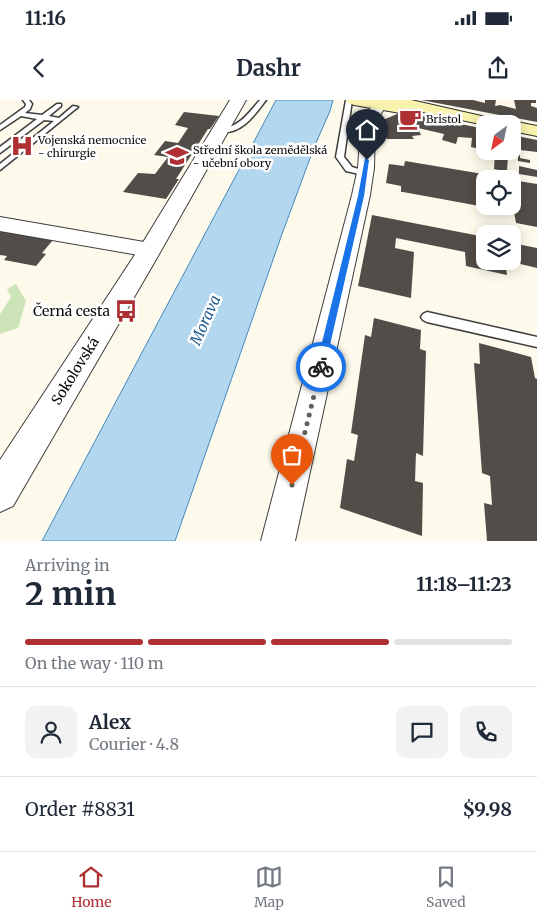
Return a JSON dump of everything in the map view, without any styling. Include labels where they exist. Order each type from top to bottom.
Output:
[{"type":"main road","points":[[371,101],[436,114],[458,115],[476,119]]},
{"type":"main road","points":[[521,128],[537,131]]},
{"type":"street","name":"Sokolovská","points":[[0,493],[150,250],[238,100]]},
{"type":"street","points":[[278,541],[342,280],[365,174],[371,101]]},
{"type":"street","points":[[0,224],[150,250]]},
{"type":"lane","points":[[0,128],[29,106],[26,100]]},
{"type":"lane","points":[[221,131],[238,128],[263,100]]},
{"type":"lane","points":[[349,100],[340,157],[341,162],[349,169],[365,174]]},
{"type":"lane","points":[[0,151],[59,105]]},
{"type":"lane","points":[[0,168],[75,107]]},
{"type":"lane","points":[[19,114],[60,120]]},
{"type":"lane","points":[[427,317],[537,342]]},
{"type":"green space","points":[[16,284],[26,301],[18,328],[0,334],[0,314],[11,297],[7,289]]},
{"type":"water","name":"Morava","points":[[276,100],[333,100],[282,234],[175,541],[42,541]]},
{"type":"building","points":[[421,100],[473,100],[485,103],[485,100],[496,100],[495,106],[500,105],[516,109],[514,100],[536,100],[536,103],[531,103],[531,106],[537,108],[537,122],[521,119],[521,115],[500,115]]},
{"type":"building","name":"Střední škola zemědělská - učební obory","points":[[184,112],[219,116],[210,129],[208,129],[176,179],[179,179],[166,199],[123,192],[138,173],[155,174],[168,157],[154,155],[165,141],[178,143],[188,128],[175,125]]},
{"type":"building","points":[[402,112],[476,127],[476,148],[471,147],[472,138],[458,137],[456,144],[442,140],[444,134],[418,128],[421,135],[412,136],[414,139],[387,139],[378,122]]},
{"type":"building","points":[[521,137],[537,140],[537,152],[521,150]]},
{"type":"building","points":[[521,158],[530,160],[530,163],[518,161]]},
{"type":"building","points":[[495,160],[508,160],[507,170],[494,169]]},
{"type":"building","points":[[405,161],[476,173],[476,205],[401,192],[401,186],[386,183],[389,164],[404,166]]},
{"type":"building","points":[[519,166],[537,170],[537,177],[521,174],[521,170],[519,170]]},
{"type":"building","points":[[521,181],[537,184],[537,227],[516,223],[515,215],[521,215]]},
{"type":"building","points":[[372,215],[476,235],[476,268],[466,266],[465,252],[396,238],[395,248],[414,252],[411,298],[358,286]]},
{"type":"building","points":[[0,230],[53,240],[42,253],[46,254],[36,266],[4,260],[7,256],[0,255]]},
{"type":"building","points":[[521,245],[537,248],[537,268],[521,264]]},
{"type":"building","points":[[484,270],[506,270],[507,275]]},
{"type":"building","points":[[374,318],[421,330],[420,349],[426,351],[423,456],[416,453],[415,481],[423,483],[422,536],[340,508],[347,459],[354,461],[358,435],[351,433],[365,335],[371,337]]},
{"type":"building","points":[[479,343],[531,357],[535,378],[537,379],[537,541],[487,541],[484,503],[492,505],[490,476],[482,473],[474,363],[480,364]]},
{"type":"way so far","points":[[292,485],[321,367]]},
{"type":"place","name":"Bristol","points":[[410,119]]},
{"type":"place","name":"Vojenská nemocnice - chirurgie","points":[[22,146]]},
{"type":"place","name":"Střední škola zemědělská - učební obory","points":[[177,156]]},
{"type":"place","name":"Černá cesta","points":[[126,311]]},
{"type":"route","points":[[321,367],[361,196],[367,160]]}]
